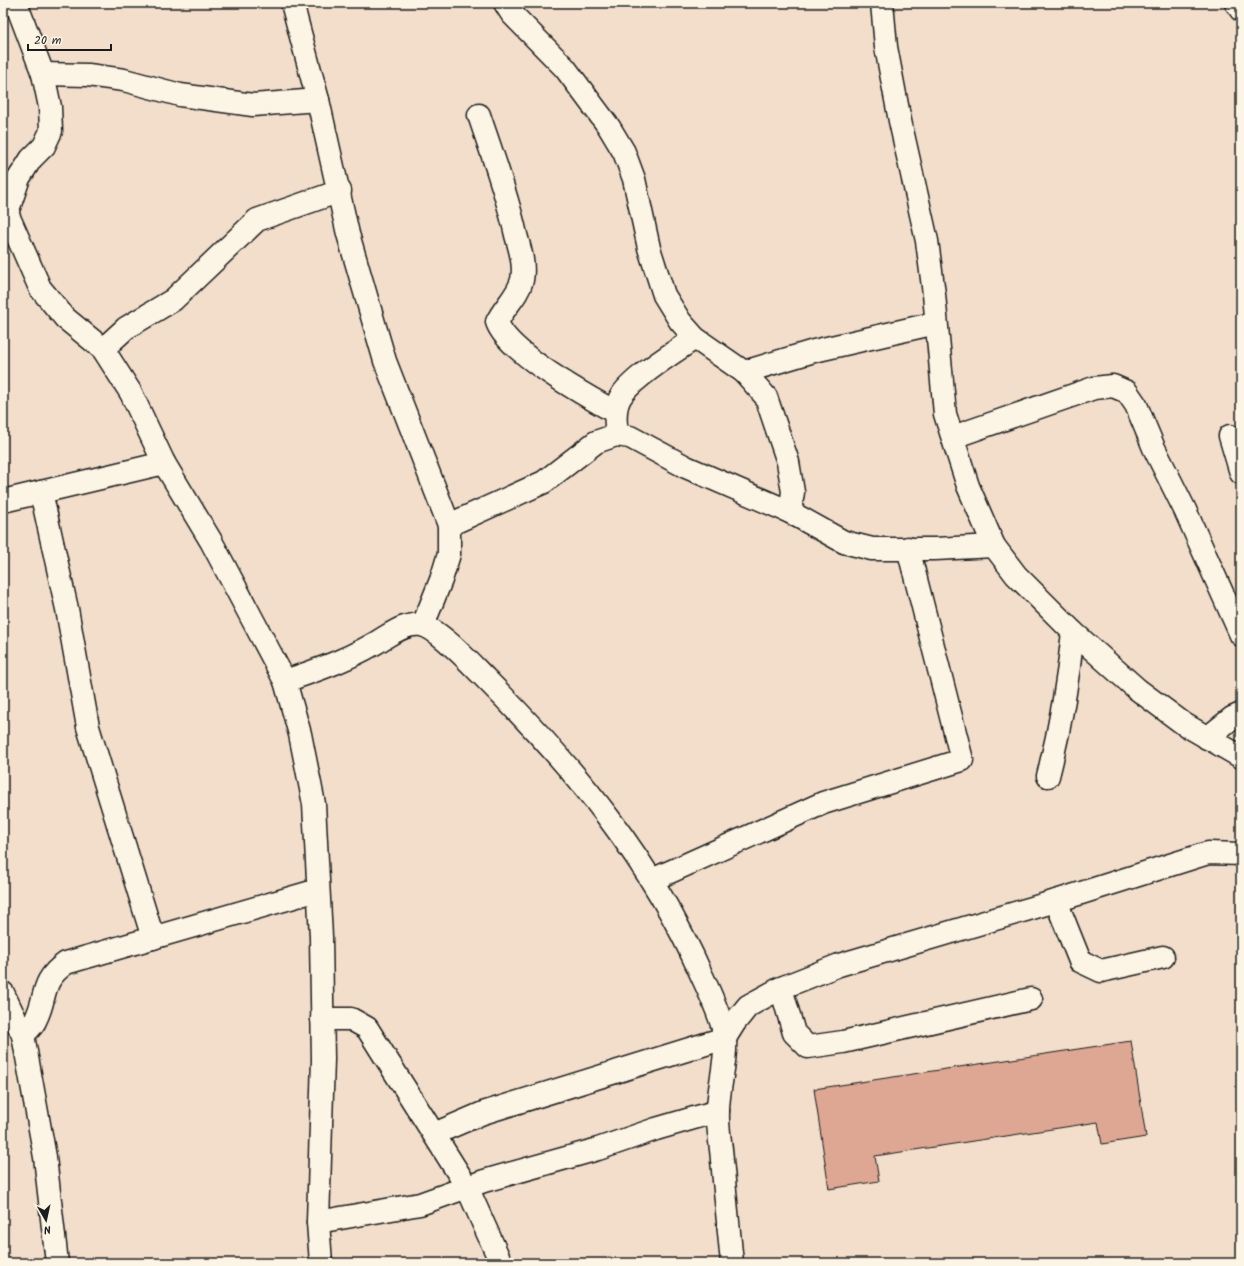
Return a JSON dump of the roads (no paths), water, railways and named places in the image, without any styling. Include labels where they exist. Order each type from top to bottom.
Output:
[{"type":"street","points":[[16,3],[44,74],[50,107],[51,131],[44,146],[31,160],[19,178],[5,211],[40,288],[65,318],[103,349],[131,393],[164,463],[211,540],[285,681],[300,734],[314,804],[318,890],[323,1059],[318,1222],[321,1263]]},
{"type":"street","points":[[292,3],[318,100],[340,191],[348,234],[386,361],[449,525],[449,554],[441,580],[423,625]]},
{"type":"street","points":[[505,3],[512,14],[565,68],[609,127],[624,152],[634,178],[649,248],[664,295],[680,322],[695,338],[744,372],[766,397],[788,462],[793,492],[790,512]]},
{"type":"street","points":[[882,3],[886,47],[900,121],[927,241],[944,414],[953,437],[968,486],[994,546],[1016,575],[1073,632],[1137,689],[1184,724],[1241,757]]},
{"type":"street","points":[[1236,3],[1241,10]]},
{"type":"street","points":[[44,74],[88,75],[124,80],[180,95],[253,105],[318,100]]},
{"type":"street","points":[[479,115],[509,202],[522,259],[522,280],[515,296],[501,314],[497,322],[500,330],[508,341],[570,387],[615,412]]},
{"type":"street","points":[[103,349],[126,328],[172,300],[203,274],[257,220],[340,191]]},
{"type":"street","points":[[744,372],[814,351],[936,323]]},
{"type":"street","points":[[616,434],[615,412],[620,397],[641,376],[695,338]]},
{"type":"street","points":[[953,437],[1094,388],[1113,386],[1127,392],[1136,405],[1154,448],[1185,510],[1241,635]]},
{"type":"street","points":[[449,525],[544,482],[596,442],[616,434],[630,437],[686,467],[790,512],[844,542],[872,549],[994,546]]},
{"type":"street","points":[[1230,436],[1241,473]]},
{"type":"street","points":[[3,500],[164,463]]},
{"type":"street","points":[[41,492],[67,608],[88,727],[153,938]]},
{"type":"street","points":[[652,880],[824,803],[962,760],[908,548]]},
{"type":"street","points":[[285,681],[331,666],[370,647],[398,630],[413,625],[423,625],[440,636],[474,667],[529,723],[582,781],[625,837],[652,880],[693,955],[713,1001],[726,1038]]},
{"type":"street","points":[[1048,776],[1056,745],[1068,675],[1073,632]]},
{"type":"street","points":[[1207,738],[1232,718],[1241,714]]},
{"type":"street","points":[[732,1263],[718,1111],[726,1038],[735,1022],[748,1006],[781,988],[840,965],[1056,901],[1208,853],[1241,854]]},
{"type":"street","points":[[23,1036],[35,1022],[41,1008],[46,985],[55,971],[66,964],[318,890]]},
{"type":"street","points":[[1056,901],[1080,961],[1101,971],[1163,957]]},
{"type":"street","points":[[781,988],[794,1033],[808,1048],[843,1042],[1031,999]]},
{"type":"street","points":[[3,993],[23,1036],[46,1157],[57,1263]]},
{"type":"street","points":[[322,1019],[351,1019],[367,1028],[467,1187],[501,1263]]},
{"type":"street","points":[[434,1134],[483,1113],[726,1038]]},
{"type":"street","points":[[318,1222],[420,1204],[467,1187],[598,1149],[656,1129],[718,1111]]}]
